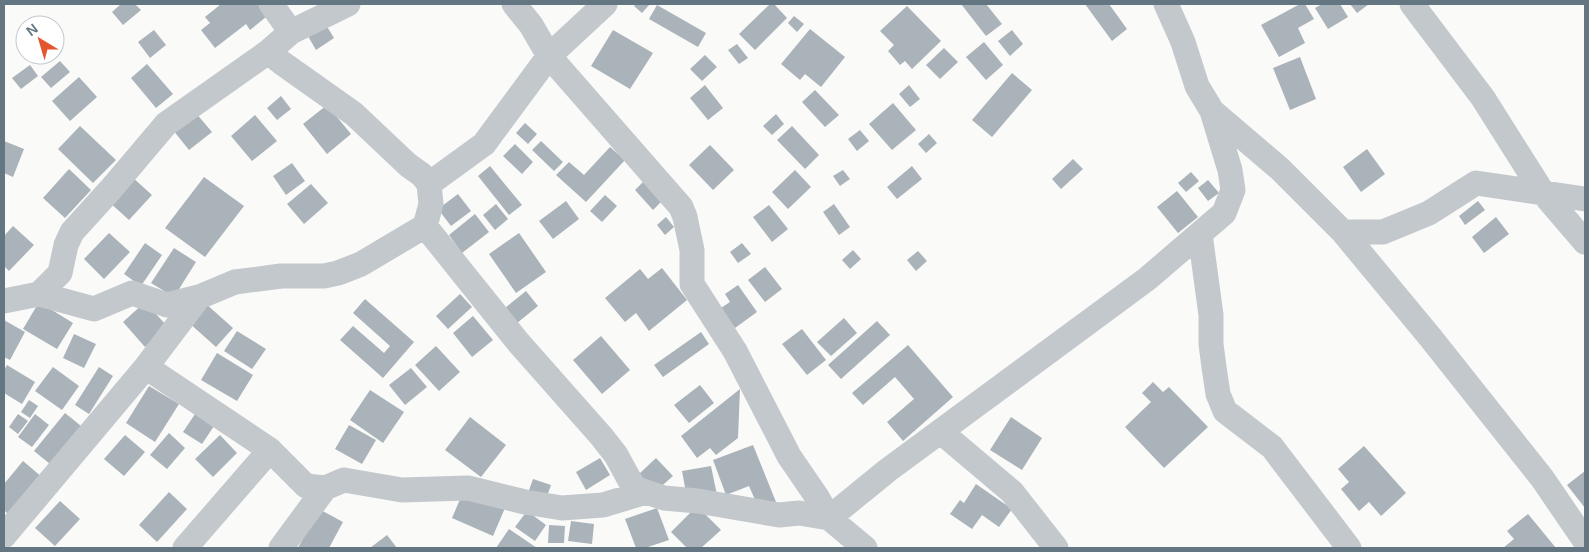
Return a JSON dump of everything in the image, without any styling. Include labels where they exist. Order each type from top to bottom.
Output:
[{"type":"street","points":[[271,4],[291,32]]},
{"type":"street","points":[[39,294],[60,273],[66,245],[72,232],[166,124],[268,52],[291,32],[348,4]]},
{"type":"street","points":[[514,4],[531,25],[549,56],[681,207],[692,250],[692,284],[735,352],[789,456],[829,518],[865,548]]},
{"type":"street","points":[[429,184],[484,144],[549,56],[605,4]]},
{"type":"street","points":[[425,226],[518,342],[602,437],[616,455],[634,488],[664,498],[698,501],[779,514],[799,513],[829,518],[888,470],[1147,279],[1224,213],[1233,190],[1230,170],[1212,111],[1197,86],[1183,42],[1166,4]]},
{"type":"street","points":[[1412,4],[1483,98],[1543,193],[1585,242]]},
{"type":"street","points":[[4,301],[39,294],[94,310],[132,293],[167,305],[199,297],[235,282],[281,276],[324,276],[338,273],[362,264],[425,226],[431,204],[429,184],[422,175],[408,165],[354,114],[268,52]]},
{"type":"street","points":[[1212,111],[1280,168],[1343,232],[1536,470],[1585,541]]},
{"type":"street","points":[[1343,232],[1383,232],[1429,213],[1476,183],[1585,199]]},
{"type":"street","points":[[1200,234],[1211,315],[1211,344],[1215,376],[1218,394],[1225,411],[1272,447],[1349,548]]},
{"type":"street","points":[[4,536],[146,366],[199,297]]},
{"type":"street","points":[[146,366],[270,450],[306,486],[325,488],[344,480],[402,490],[468,488],[525,502],[562,508],[603,505],[646,492]]},
{"type":"street","points":[[941,432],[1012,492],[1056,548]]},
{"type":"street","points":[[185,548],[270,450]]},
{"type":"street","points":[[281,548],[325,488]]},
{"type":"building","points":[[121,4],[135,4],[141,10],[123,25],[112,12]]},
{"type":"building","points":[[221,4],[268,4],[266,17],[250,30],[246,24],[215,48],[201,30],[210,23],[205,17]]},
{"type":"building","points":[[636,4],[650,4],[642,13],[634,6]]},
{"type":"building","points":[[770,4],[774,4],[787,18],[755,50],[739,34]]},
{"type":"building","points":[[961,4],[986,4],[1002,24],[986,36]]},
{"type":"building","points":[[1085,4],[1109,4],[1127,29],[1112,41]]},
{"type":"building","points":[[1300,4],[1305,4],[1314,19],[1298,28],[1305,43],[1279,57],[1261,25]]},
{"type":"building","points":[[1322,4],[1340,4],[1348,17],[1328,29],[1315,8]]},
{"type":"building","points":[[1350,4],[1369,4],[1357,13]]},
{"type":"building","points":[[657,5],[706,33],[698,47],[649,19]]},
{"type":"building","points":[[907,6],[941,41],[912,69],[905,61],[900,65],[888,51],[894,45],[880,31]]},
{"type":"building","points":[[794,16],[804,24],[797,32],[788,23]]},
{"type":"building","points":[[323,20],[334,38],[316,50],[305,31]]},
{"type":"building","points":[[810,29],[845,57],[821,87],[805,74],[800,80],[781,64]]},
{"type":"building","points":[[154,30],[166,45],[150,58],[138,42]]},
{"type":"building","points":[[613,30],[653,53],[630,89],[591,66]]},
{"type":"building","points":[[1012,30],[1023,44],[1010,56],[998,41]]},
{"type":"building","points":[[984,42],[1003,65],[986,80],[966,57]]},
{"type":"building","points":[[737,44],[748,58],[739,64],[728,50]]},
{"type":"building","points":[[944,48],[958,62],[940,79],[926,65]]},
{"type":"building","points":[[705,55],[717,67],[702,81],[690,69]]},
{"type":"building","points":[[1300,57],[1316,99],[1290,110],[1273,68]]},
{"type":"building","points":[[147,64],[173,94],[156,108],[131,78]]},
{"type":"building","points":[[30,65],[38,76],[21,89],[12,78]]},
{"type":"building","points":[[55,65],[64,65],[70,72],[51,88],[41,77]]},
{"type":"building","points":[[1012,73],[1032,90],[992,137],[972,120]]},
{"type":"building","points":[[79,77],[97,97],[70,121],[52,101]]},
{"type":"building","points":[[705,85],[723,108],[708,120],[690,98]]},
{"type":"building","points":[[909,85],[920,99],[910,107],[899,94]]},
{"type":"building","points":[[815,90],[839,115],[825,127],[802,102]]},
{"type":"building","points":[[281,96],[291,109],[277,120],[267,108]]},
{"type":"building","points":[[893,103],[916,130],[892,150],[869,124]]},
{"type":"building","points":[[327,105],[351,134],[327,154],[303,124]]},
{"type":"building","points":[[195,112],[212,132],[189,150],[173,130]]},
{"type":"building","points":[[776,114],[784,124],[772,135],[763,126]]},
{"type":"building","points":[[255,115],[277,141],[252,161],[231,136]]},
{"type":"building","points":[[525,123],[537,134],[528,144],[516,133]]},
{"type":"building","points":[[80,126],[116,160],[93,183],[58,149]]},
{"type":"building","points":[[792,126],[819,155],[805,169],[777,140]]},
{"type":"building","points":[[860,130],[869,141],[857,151],[848,139]]},
{"type":"building","points":[[929,134],[937,143],[926,153],[918,144]]},
{"type":"building","points":[[4,141],[24,149],[13,177],[4,173]]},
{"type":"building","points":[[541,141],[563,162],[554,171],[532,150]]},
{"type":"building","points":[[515,144],[533,162],[522,174],[503,156]]},
{"type":"building","points":[[710,145],[734,170],[713,190],[689,165]]},
{"type":"building","points":[[610,147],[625,160],[586,202],[556,175],[569,162],[584,175]]},
{"type":"building","points":[[1367,149],[1385,174],[1361,192],[1343,167]]},
{"type":"building","points":[[1073,159],[1083,169],[1061,189],[1052,179]]},
{"type":"building","points":[[292,163],[305,181],[286,195],[273,176]]},
{"type":"building","points":[[490,166],[522,205],[509,215],[478,176]]},
{"type":"building","points":[[912,166],[922,179],[897,199],[887,187]]},
{"type":"building","points":[[69,169],[91,190],[65,218],[43,198]]},
{"type":"building","points":[[795,170],[811,187],[788,209],[772,192]]},
{"type":"building","points":[[843,170],[850,179],[840,186],[833,176]]},
{"type":"building","points":[[1191,172],[1199,181],[1186,192],[1178,183]]},
{"type":"building","points":[[131,176],[152,195],[129,220],[108,201]]},
{"type":"building","points":[[204,177],[244,206],[205,257],[165,228]]},
{"type":"building","points":[[1208,180],[1219,193],[1208,201],[1198,188]]},
{"type":"building","points":[[644,181],[663,200],[653,210],[635,190]]},
{"type":"building","points":[[311,184],[328,203],[304,224],[287,204]]},
{"type":"building","points":[[1177,191],[1198,217],[1178,233],[1157,207]]},
{"type":"building","points":[[458,194],[471,211],[451,226],[438,209]]},
{"type":"building","points":[[605,195],[617,206],[602,222],[590,211]]},
{"type":"building","points":[[566,201],[579,219],[553,239],[539,221]]},
{"type":"building","points":[[1478,201],[1485,210],[1465,225],[1459,216]]},
{"type":"building","points":[[496,204],[508,219],[495,230],[483,215]]},
{"type":"building","points":[[834,204],[850,227],[839,235],[823,212]]},
{"type":"building","points":[[769,205],[788,229],[772,242],[753,217]]},
{"type":"building","points":[[475,214],[489,232],[462,253],[449,235]]},
{"type":"building","points":[[666,217],[674,227],[665,235],[657,225]]},
{"type":"building","points":[[1496,217],[1509,234],[1484,253],[1472,237]]},
{"type":"building","points":[[13,226],[34,245],[9,271],[4,266],[4,236]]},
{"type":"building","points":[[109,233],[130,252],[104,279],[84,259]]},
{"type":"building","points":[[519,233],[546,272],[516,293],[489,254]]},
{"type":"building","points":[[145,243],[162,255],[141,286],[124,274]]},
{"type":"building","points":[[742,243],[751,254],[738,263],[730,252]]},
{"type":"building","points":[[174,248],[196,262],[174,297],[151,283]]},
{"type":"building","points":[[853,250],[861,259],[850,269],[842,260]]},
{"type":"building","points":[[918,251],[927,261],[916,271],[907,260]]},
{"type":"building","points":[[765,267],[782,289],[765,302],[748,280]]},
{"type":"building","points":[[662,268],[687,300],[649,331],[636,313],[625,322],[605,298],[640,269],[648,279]]},
{"type":"building","points":[[738,285],[757,312],[735,328],[721,308],[730,302],[725,294]]},
{"type":"building","points":[[526,291],[538,306],[517,323],[505,308]]},
{"type":"building","points":[[460,294],[472,307],[448,329],[436,316]]},
{"type":"building","points":[[365,299],[414,342],[383,378],[340,340],[353,326],[384,353],[390,346],[353,313]]},
{"type":"building","points":[[39,302],[73,323],[57,349],[23,329]]},
{"type":"building","points":[[145,302],[167,326],[145,347],[123,322]]},
{"type":"building","points":[[205,303],[233,328],[216,347],[188,322]]},
{"type":"building","points":[[473,316],[493,340],[472,357],[453,333]]},
{"type":"building","points":[[844,318],[857,333],[831,356],[817,342]]},
{"type":"building","points":[[4,320],[25,332],[10,360],[4,357]]},
{"type":"building","points":[[877,321],[890,335],[841,379],[828,365]]},
{"type":"building","points":[[802,329],[826,360],[807,375],[782,344]]},
{"type":"building","points":[[237,331],[266,349],[252,369],[224,351]]},
{"type":"building","points":[[701,332],[709,344],[663,377],[654,365]]},
{"type":"building","points":[[74,334],[96,344],[84,368],[63,358]]},
{"type":"building","points":[[601,336],[630,370],[602,394],[573,360]]},
{"type":"building","points":[[908,345],[953,397],[903,441],[887,422],[914,399],[895,377],[863,405],[852,393]]},
{"type":"building","points":[[436,346],[460,372],[439,391],[415,365]]},
{"type":"building","points":[[217,353],[253,375],[237,401],[201,380]]},
{"type":"building","points":[[7,365],[35,382],[22,404],[4,393],[4,370]]},
{"type":"building","points":[[53,367],[79,386],[62,410],[35,391]]},
{"type":"building","points":[[99,367],[113,376],[89,414],[75,405]]},
{"type":"building","points":[[411,368],[427,387],[405,405],[389,385]]},
{"type":"building","points":[[1153,382],[1163,392],[1169,387],[1208,427],[1164,468],[1125,427],[1151,402],[1142,393]]},
{"type":"building","points":[[700,385],[714,403],[689,423],[674,405]]},
{"type":"building","points":[[149,386],[179,404],[155,442],[126,423]]},
{"type":"building","points":[[740,389],[738,438],[716,455],[710,448],[697,458],[681,436]]},
{"type":"building","points":[[370,390],[404,412],[383,443],[350,420]]},
{"type":"building","points":[[29,400],[38,406],[30,418],[21,412]]},
{"type":"building","points":[[65,413],[81,426],[50,464],[34,451]]},
{"type":"building","points":[[18,414],[28,421],[18,434],[9,427]]},
{"type":"building","points":[[35,414],[49,425],[32,447],[18,437]]},
{"type":"building","points":[[195,414],[214,426],[202,444],[183,432]]},
{"type":"building","points":[[470,417],[506,445],[481,477],[445,450]]},
{"type":"building","points":[[1011,417],[1042,438],[1022,470],[990,450]]},
{"type":"building","points":[[349,425],[376,440],[362,464],[335,449]]},
{"type":"building","points":[[169,433],[185,448],[167,469],[150,455]]},
{"type":"building","points":[[125,435],[145,452],[124,476],[104,459]]},
{"type":"building","points":[[220,435],[237,453],[213,477],[195,459]]},
{"type":"building","points":[[753,445],[776,502],[759,509],[749,486],[726,495],[713,460]]},
{"type":"building","points":[[1364,446],[1406,493],[1381,516],[1369,502],[1359,511],[1341,489],[1349,482],[1338,469]]},
{"type":"building","points":[[600,458],[610,475],[586,490],[576,472]]},
{"type":"building","points":[[656,458],[673,476],[656,491],[639,474]]},
{"type":"building","points":[[23,461],[43,478],[10,516],[4,510],[4,484]]},
{"type":"building","points":[[711,466],[718,500],[687,498],[682,471]]},
{"type":"building","points":[[1585,471],[1585,508],[1567,485]]},
{"type":"building","points":[[533,479],[551,485],[546,499],[528,493]]},
{"type":"building","points":[[976,484],[1012,509],[999,527],[982,515],[972,529],[950,514],[960,500],[964,503]]},
{"type":"building","points":[[464,490],[505,508],[493,536],[452,518]]},
{"type":"building","points":[[169,492],[187,509],[157,542],[139,525]]},
{"type":"building","points":[[60,501],[80,519],[55,546],[35,528]]},
{"type":"building","points":[[697,506],[721,530],[701,548],[687,548],[671,532]]},
{"type":"building","points":[[657,508],[669,540],[645,548],[636,548],[625,519]]},
{"type":"building","points":[[319,509],[343,522],[329,548],[298,548]]},
{"type":"building","points":[[527,511],[546,525],[535,541],[515,527]]},
{"type":"building","points":[[1528,514],[1556,548],[1503,548],[1514,539],[1507,531]]},
{"type":"building","points":[[571,521],[594,524],[592,544],[568,541]]},
{"type":"building","points":[[549,525],[565,526],[564,543],[548,543]]},
{"type":"building","points":[[509,529],[537,548],[496,548]]},
{"type":"building","points":[[387,535],[397,548],[370,548]]}]
